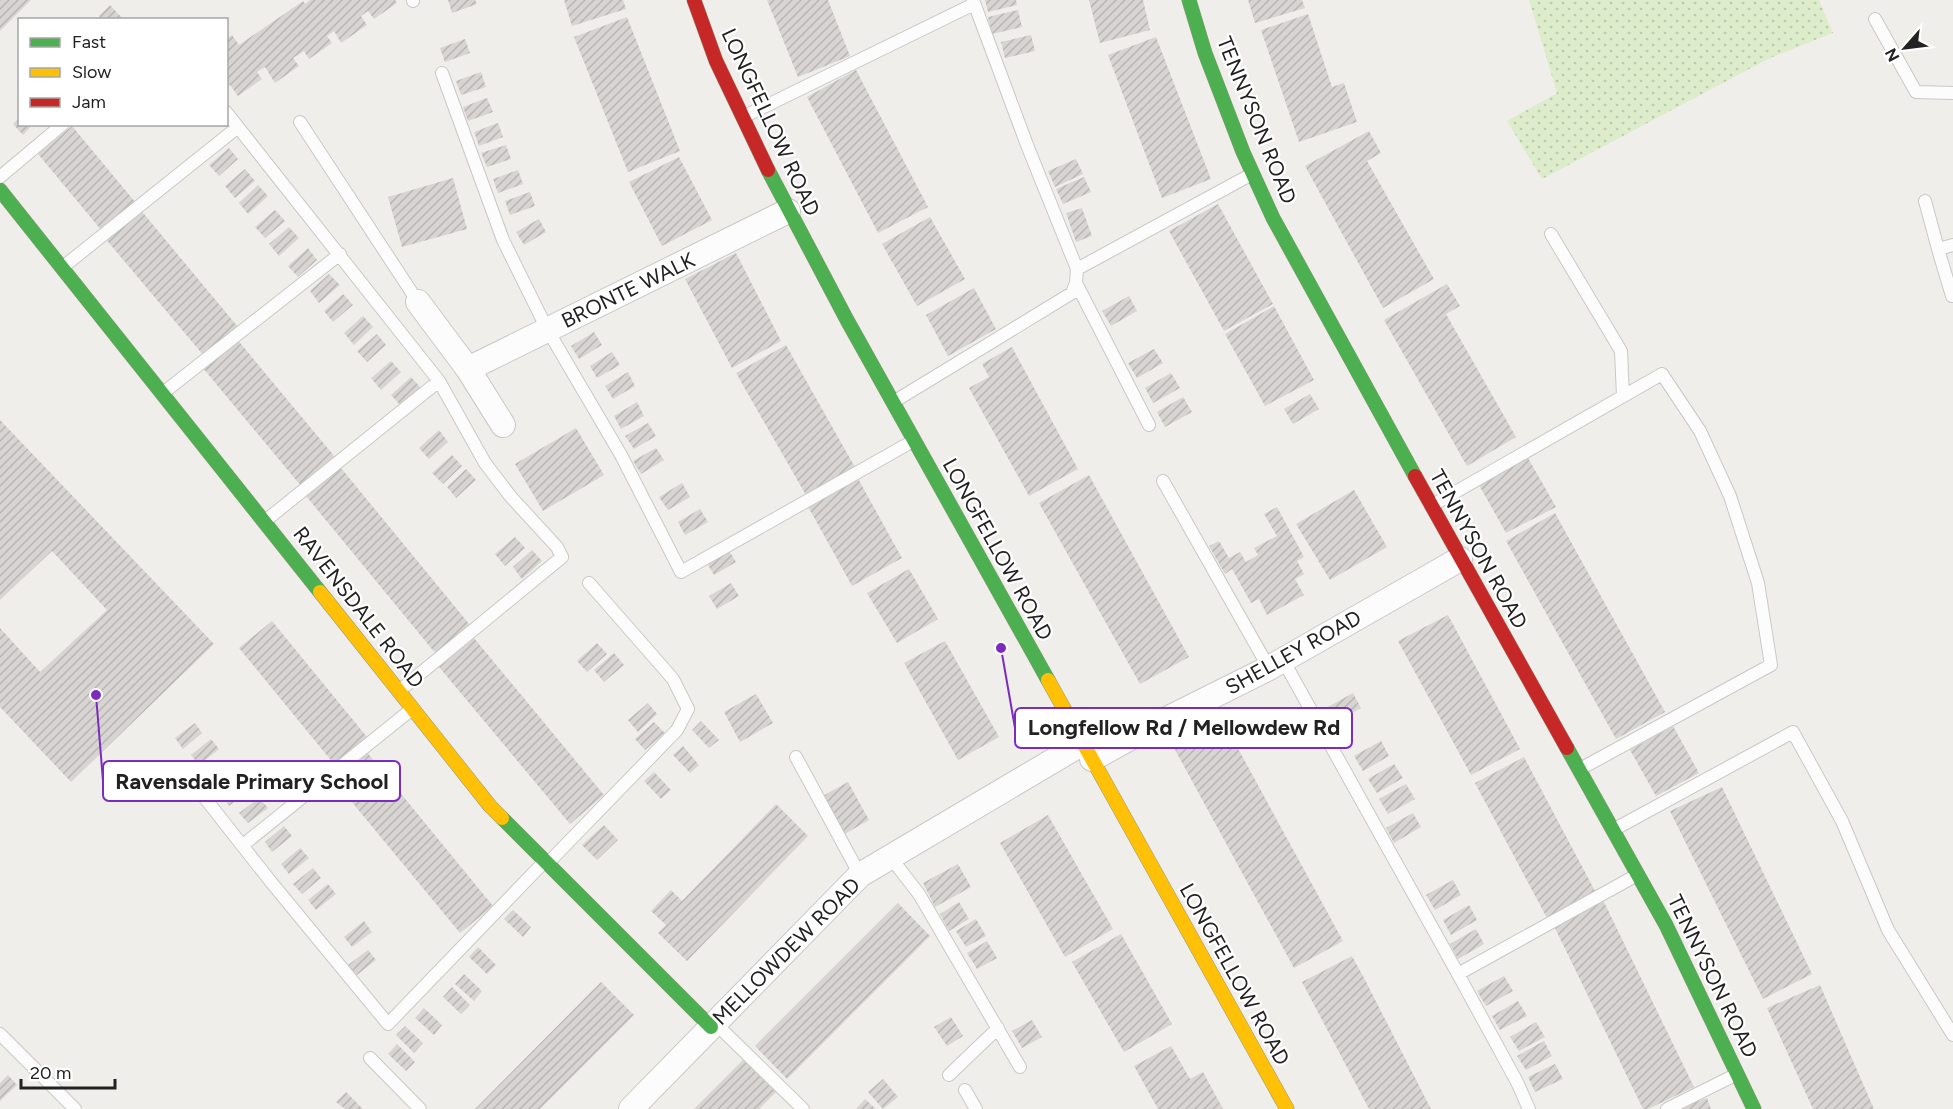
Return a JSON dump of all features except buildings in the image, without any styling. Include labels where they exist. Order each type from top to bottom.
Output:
[{"type":"street","name":"LONGFELLOW ROAD","points":[[694,0],[719,68],[742,117],[788,211],[846,320],[1287,1109]]},
{"type":"street","name":"TENNYSON ROAD","points":[[1189,0],[1205,53],[1273,218],[1460,559],[1666,925],[1754,1109]]},
{"type":"street","name":"RAVENSDALE ROAD","points":[[0,190],[490,806],[713,1025]]},
{"type":"street","name":"BRONTE WALK","points":[[468,369],[788,211]]},
{"type":"street","points":[[418,302],[468,369],[503,425]]},
{"type":"street","name":"SHELLEY ROAD","points":[[1088,751],[1141,732],[1276,664],[1460,559]]},
{"type":"street","name":"MELLOWDEW ROAD","points":[[630,1109],[860,875],[1088,751]]},
{"type":"lane","points":[[742,117],[973,2],[1077,269],[1077,283],[1072,293],[893,402]]},
{"type":"lane","points":[[1875,19],[1916,92],[1953,93]]},
{"type":"lane","points":[[442,73],[503,240],[547,329],[621,455],[681,572],[913,441]]},
{"type":"lane","points":[[228,114],[439,381],[485,463],[562,557],[399,691]]},
{"type":"lane","points":[[300,122],[418,302]]},
{"type":"lane","points":[[0,177],[61,126]]},
{"type":"lane","points":[[62,268],[238,127]]},
{"type":"lane","points":[[1077,269],[1253,174]]},
{"type":"lane","points":[[1925,201],[1952,296]]},
{"type":"lane","points":[[1551,234],[1621,351],[1623,396]]},
{"type":"lane","points":[[1938,249],[1953,245]]},
{"type":"lane","points":[[162,394],[340,254]]},
{"type":"lane","points":[[1077,283],[1149,425]]},
{"type":"lane","points":[[1431,506],[1662,374],[1700,431],[1730,496],[1758,583],[1771,665],[1579,770]]},
{"type":"lane","points":[[264,522],[439,381]]},
{"type":"lane","points":[[1163,481],[1276,664],[1458,974],[1517,1082],[1529,1109]]},
{"type":"lane","points":[[197,788],[388,1024],[677,730],[688,709],[673,679],[589,583]]},
{"type":"lane","points":[[243,845],[412,708]]},
{"type":"lane","points":[[1612,830],[1793,732],[1842,821],[1888,930],[1953,1035]]},
{"type":"lane","points":[[796,757],[860,875]]},
{"type":"lane","points":[[891,858],[919,894],[1020,1067]]},
{"type":"lane","points":[[1458,974],[1638,874]]},
{"type":"lane","points":[[713,1025],[803,1109]]},
{"type":"lane","points":[[950,1075],[998,1028]]},
{"type":"lane","points":[[0,1034],[73,1108]]},
{"type":"lane","points":[[369,1058],[420,1109]]},
{"type":"lane","points":[[1667,1109],[1738,1073]]},
{"type":"lane","points":[[965,1090],[976,1109]]},
{"type":"green space","points":[[1529,0],[1819,0],[1833,33],[1770,58],[1542,179],[1507,121],[1557,93]]},
{"type":"traffic: fast","points":[[1189,0],[1205,53],[1243,152],[1273,218],[1415,476]]},
{"type":"traffic: fast","points":[[768,170],[847,320],[1048,680]]},
{"type":"traffic: fast","points":[[0,190],[320,592]]},
{"type":"traffic: fast","points":[[1567,748],[1666,925],[1754,1109]]},
{"type":"traffic: fast","points":[[502,818],[711,1027]]},
{"type":"traffic: slow","points":[[320,592],[490,806],[502,818]]},
{"type":"traffic: slow","points":[[1048,680],[1287,1109]]},
{"type":"traffic: jam","points":[[694,0],[716,61],[768,170]]},
{"type":"traffic: jam","points":[[1415,476],[1567,748]]},
{"type":"place","name":"Longfellow Rd / Mellowdew Rd","points":[[1001,648]]},
{"type":"place","name":"Ravensdale Primary School","points":[[96,695]]}]
